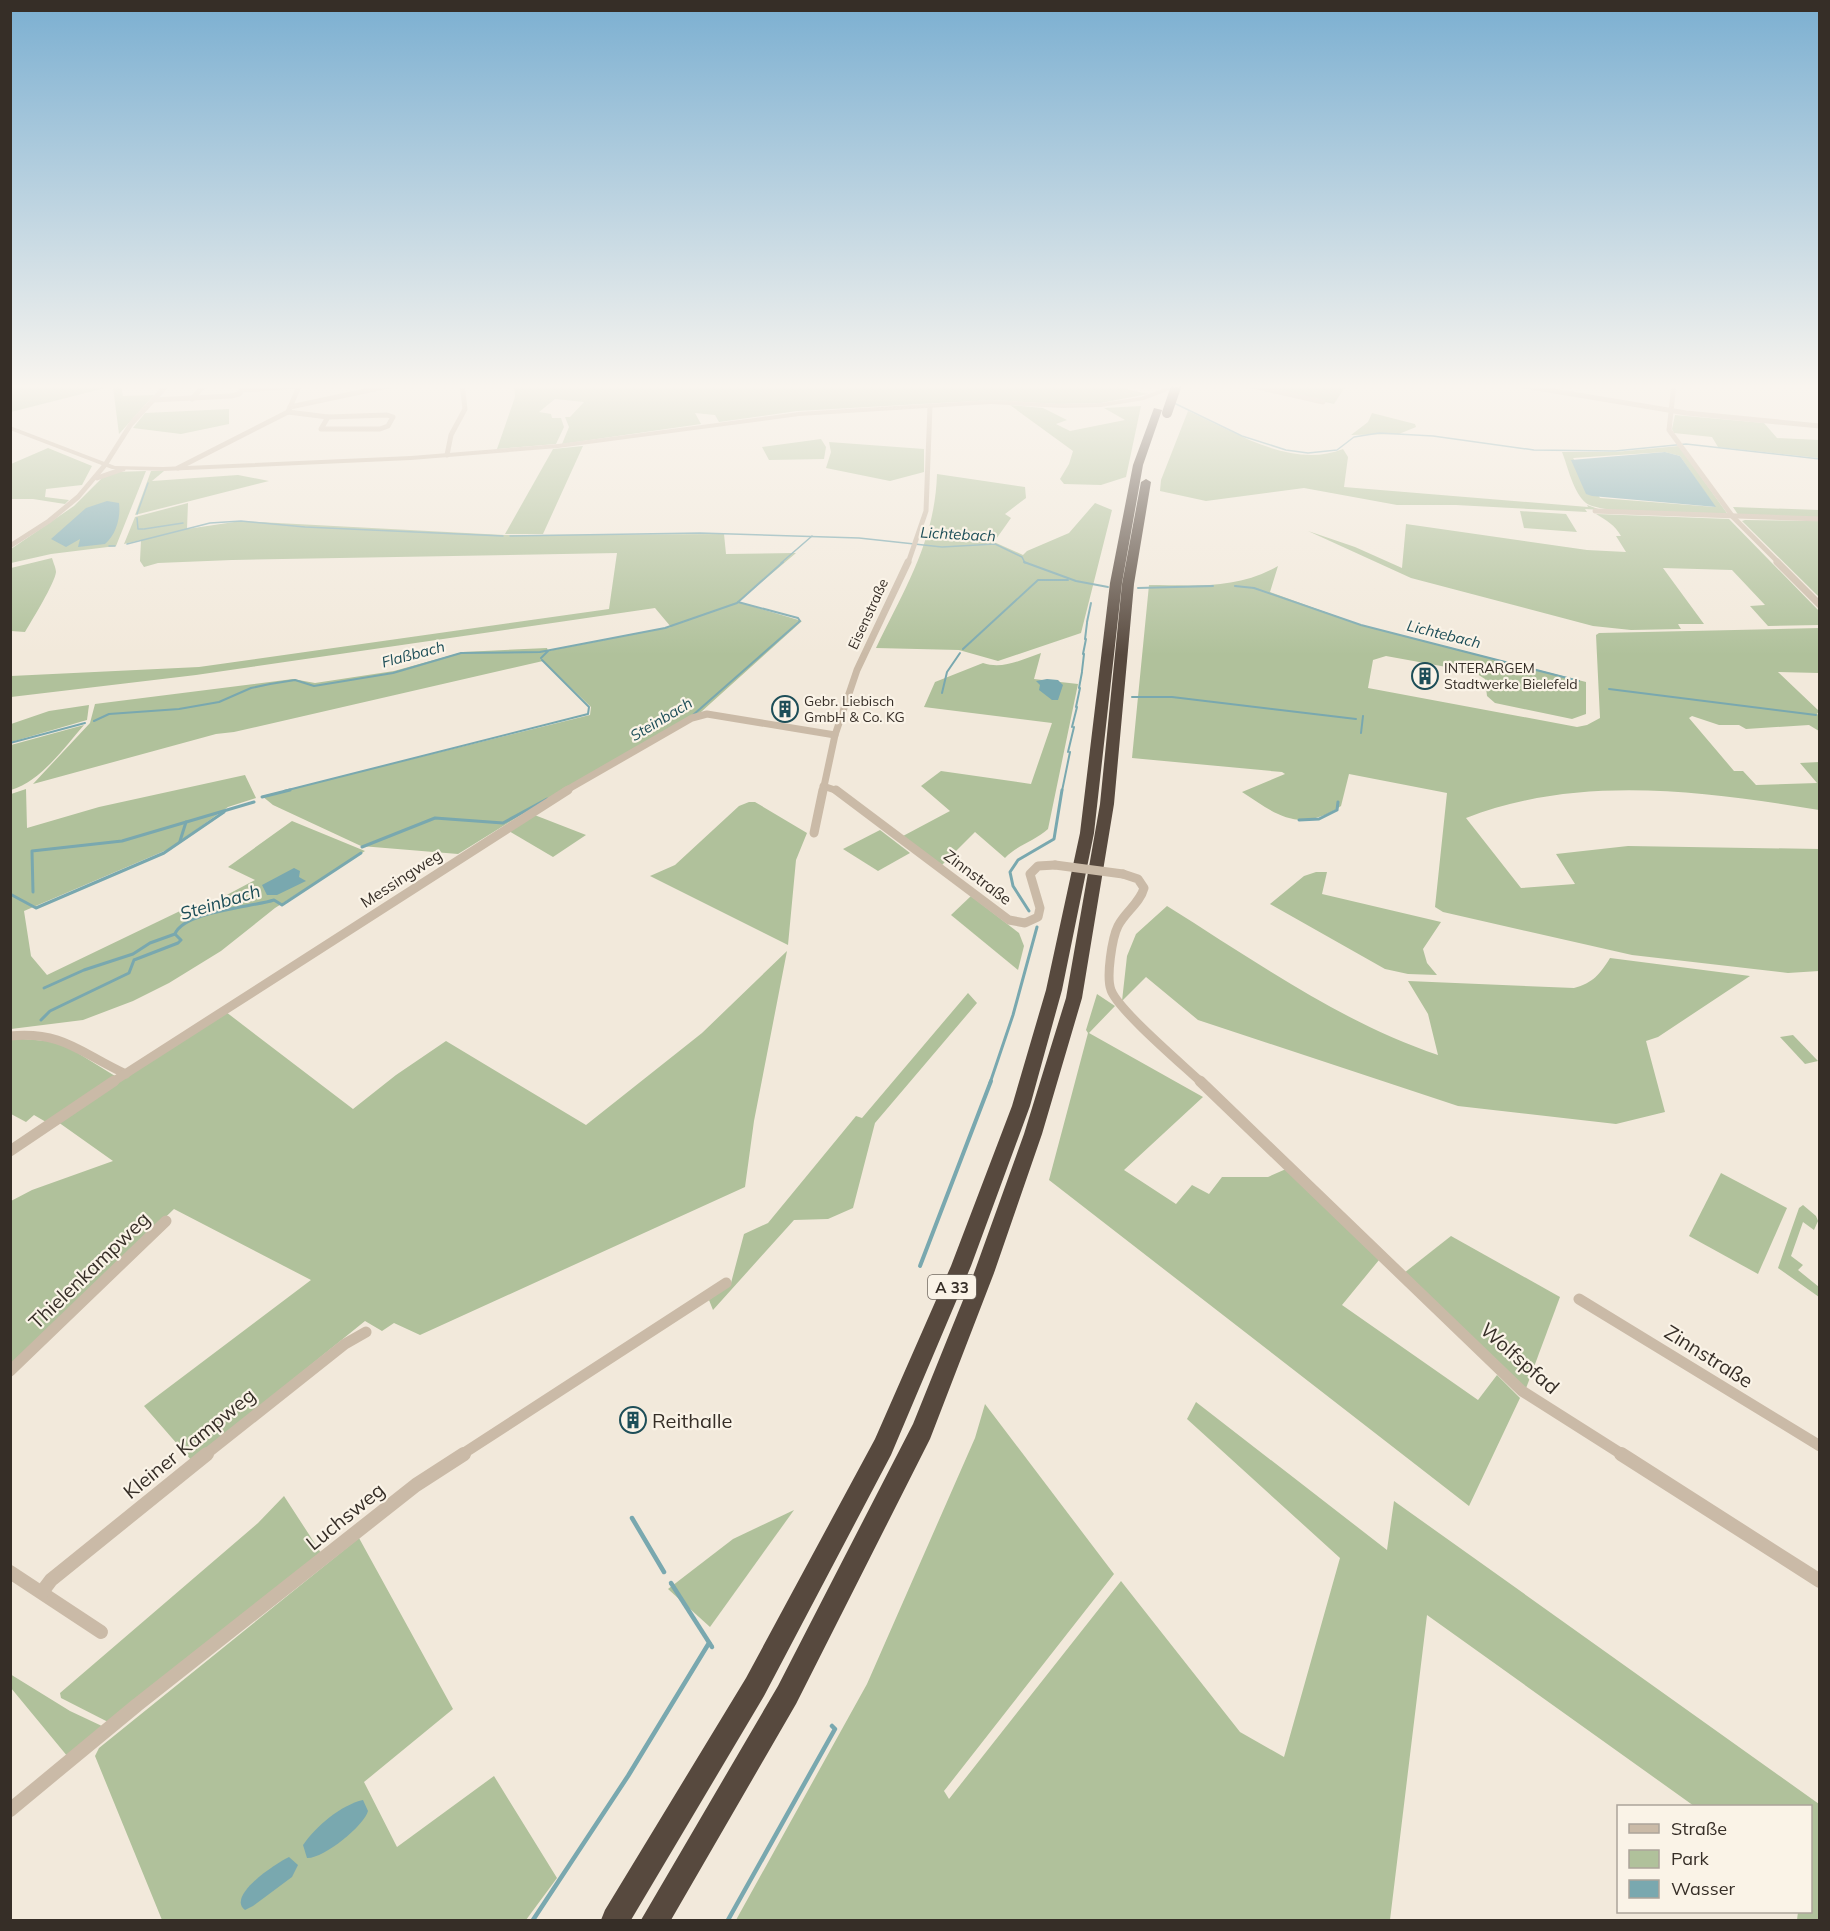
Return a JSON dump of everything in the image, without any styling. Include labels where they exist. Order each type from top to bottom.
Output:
[{"type":"highway","name":"A 33","points":[[615,1920],[755,1687],[883,1447],[961,1266],[1020,1106],[1054,990],[1087,833],[1122,587],[1147,474]]},
{"type":"highway","name":"A 33","points":[[655,1920],[787,1695],[861,1554],[922,1431],[992,1252],[1033,1134],[1074,998],[1107,804],[1122,587]]},
{"type":"street","points":[[10,546],[61,512],[98,474]]},
{"type":"street","points":[[92,481],[106,474]]},
{"type":"street","name":"Eisenstraße","points":[[814,833],[835,735],[863,657],[917,544],[926,511],[927,474]]},
{"type":"street","points":[[1701,474],[1733,517],[1820,605]]},
{"type":"street","points":[[1594,511],[1820,519]]},
{"type":"street","name":"Messingweg","points":[[10,1151],[54,1120],[530,812],[692,718],[707,714],[835,735]]},
{"type":"street","name":"Zinnstraße","points":[[823,786],[835,789],[996,912],[1016,922],[1033,920],[1040,913],[1031,882],[1031,872],[1041,865],[1123,874],[1138,879],[1144,888],[1142,895],[1124,916],[1114,934],[1109,974],[1111,993],[1235,1114]]},
{"type":"street","points":[[10,1036],[40,1033],[63,1039],[126,1074]]},
{"type":"street","name":"Wolfspfad","points":[[1235,1114],[1522,1391],[1820,1581]]},
{"type":"street","name":"Thielenkampweg","points":[[10,1371],[166,1221]]},
{"type":"street","name":"Luchsweg","points":[[10,1810],[137,1705],[416,1485],[726,1283]]},
{"type":"street","name":"Zinnstraße","points":[[1579,1299],[1820,1446]]},
{"type":"street","name":"Kleiner Kampweg","points":[[42,1592],[51,1580],[291,1386],[345,1344],[366,1332]]},
{"type":"street","points":[[10,1572],[101,1632]]},
{"type":"green space","points":[[11,474],[88,474],[82,485],[46,489],[45,497],[69,500],[65,504],[33,499],[11,499]]},
{"type":"green space","points":[[145,474],[116,546],[51,554],[11,563],[11,549],[74,506],[104,476]]},
{"type":"green space","points":[[150,474],[160,474],[152,481],[238,475],[269,481],[135,515]]},
{"type":"green space","points":[[539,474],[570,474],[543,534],[505,534]]},
{"type":"green space","points":[[856,474],[916,474],[890,481]]},
{"type":"green space","points":[[937,474],[1025,487],[1026,498],[1005,514],[1011,518],[994,542],[1023,555],[1027,551],[1069,533],[1095,503],[1112,510],[1081,633],[998,661],[959,650],[876,648],[917,564],[931,521]]},
{"type":"green space","points":[[1063,474],[1127,474],[1126,477],[1101,485],[1064,484],[1060,479]]},
{"type":"green space","points":[[1163,474],[1346,474],[1344,487],[1588,507],[1587,505],[1601,510],[1585,509],[1587,512],[1456,505],[1397,505],[1304,488],[1206,501],[1160,491]]},
{"type":"green space","points":[[1570,474],[1584,474],[1600,498],[1715,507],[1692,474],[1699,474],[1729,516],[1632,512],[1596,507],[1586,503],[1574,486]]},
{"type":"green space","points":[[188,503],[187,529],[241,521],[504,535],[724,534],[726,554],[796,553],[738,602],[802,621],[701,712],[537,805],[458,854],[361,846],[273,805],[262,796],[590,715],[591,707],[543,661],[234,732],[216,734],[33,784],[90,723],[95,704],[293,679],[315,683],[394,671],[463,652],[547,648],[548,651],[671,627],[655,608],[196,675],[11,697],[11,676],[199,667],[609,609],[617,553],[232,560],[158,563],[144,567],[140,561],[141,540],[124,544],[135,517]]},
{"type":"green space","points":[[1733,507],[1819,510],[1819,518],[1739,516]]},
{"type":"green space","points":[[1520,511],[1566,514],[1577,532],[1524,528]]},
{"type":"green space","points":[[1596,514],[1729,519],[1819,611],[1819,625],[1768,626],[1750,606],[1765,605],[1732,570],[1663,568],[1704,624],[1678,624],[1681,629],[1631,630],[1593,626],[1411,578],[1308,531],[1355,547],[1402,568],[1406,524],[1587,550],[1626,552],[1616,536],[1621,536],[1616,529]]},
{"type":"green space","points":[[1742,521],[1819,521],[1819,597]]},
{"type":"green space","points":[[52,558],[55,577],[43,602],[25,632],[11,631],[11,568]]},
{"type":"green space","points":[[1278,566],[1270,592],[1361,625],[1586,682],[1586,714],[1572,719],[1495,703],[1487,696],[1485,679],[1474,672],[1386,656],[1373,660],[1368,688],[1577,727],[1600,718],[1596,635],[1599,633],[1819,628],[1819,673],[1778,672],[1819,711],[1817,714],[1819,715],[1819,731],[1809,725],[1746,729],[1739,725],[1719,725],[1692,716],[1689,718],[1734,771],[1743,771],[1756,785],[1817,783],[1800,763],[1819,762],[1819,810],[1731,797],[1641,790],[1597,791],[1553,796],[1509,804],[1466,818],[1521,888],[1575,884],[1556,854],[1628,846],[1819,849],[1819,971],[1788,973],[1632,955],[1443,912],[1435,907],[1447,793],[1349,774],[1341,806],[1313,819],[1301,820],[1278,814],[1242,792],[1285,774],[1282,772],[1132,758],[1149,585],[1231,583],[1262,574]]},
{"type":"green space","points":[[1041,653],[1034,679],[1078,684],[1048,829],[1005,858],[975,832],[942,865],[903,836],[950,811],[921,786],[941,771],[1031,784],[1052,723],[924,707],[935,682],[983,663],[1005,664]]},
{"type":"green space","points":[[89,705],[87,720],[11,742],[11,724],[49,711]]},
{"type":"green space","points":[[84,725],[42,772],[22,786],[11,790],[11,745]]},
{"type":"green space","points":[[245,775],[256,798],[228,807],[169,849],[24,911],[31,956],[47,975],[180,911],[183,912],[200,905],[204,907],[255,880],[228,867],[292,821],[365,851],[275,908],[221,951],[169,983],[133,1001],[83,1020],[11,1029],[11,794],[26,789],[27,828],[99,807]]},
{"type":"green space","points":[[755,802],[807,833],[796,860],[788,945],[650,876],[675,865],[739,806]]},
{"type":"green space","points":[[532,814],[586,835],[553,857],[507,830]]},
{"type":"green space","points":[[880,830],[910,853],[878,871],[843,849]]},
{"type":"green space","points":[[1316,872],[1327,872],[1322,894],[1441,922],[1423,949],[1427,963],[1437,975],[1408,974],[1385,969],[1270,904],[1304,876]]},
{"type":"green space","points":[[971,896],[1019,933],[1024,946],[1018,970],[951,915]]},
{"type":"green space","points":[[1167,906],[1332,1008],[1367,1026],[1438,1055],[1428,1014],[1408,981],[1574,988],[1595,977],[1610,958],[1750,976],[1658,1037],[1646,1041],[1665,1112],[1616,1124],[1458,1106],[1198,1020],[1146,977],[1122,1001],[1127,956],[1136,934]]},
{"type":"green space","points":[[787,951],[754,1121],[745,1187],[420,1335],[394,1323],[382,1331],[365,1321],[192,1461],[144,1406],[311,1280],[174,1209],[11,1366],[11,1201],[32,1190],[113,1161],[58,1122],[226,1012],[353,1109],[396,1075],[446,1041],[586,1125],[702,1033]]},
{"type":"green space","points":[[968,993],[977,1003],[875,1123],[853,1208],[828,1219],[794,1220],[713,1310],[709,1300],[731,1283],[744,1234],[768,1223],[856,1116],[862,1118]]},
{"type":"green space","points":[[1097,994],[1115,1006],[1089,1033],[1203,1097],[1124,1170],[1176,1204],[1192,1185],[1209,1194],[1222,1177],[1268,1177],[1286,1169],[1379,1260],[1342,1305],[1478,1400],[1497,1375],[1520,1398],[1469,1506],[1049,1180]]},
{"type":"green space","points":[[1793,1035],[1818,1061],[1805,1064],[1780,1037]]},
{"type":"green space","points":[[11,1038],[60,1042],[115,1076],[46,1122],[34,1115],[26,1122],[11,1114]]},
{"type":"green space","points":[[1721,1173],[1787,1208],[1758,1274],[1689,1236]]},
{"type":"green space","points":[[1803,1205],[1816,1216],[1818,1221],[1814,1230],[1803,1222],[1791,1256],[1803,1265],[1798,1270],[1819,1287],[1819,1297],[1778,1268],[1799,1208]]},
{"type":"green space","points":[[1451,1236],[1560,1297],[1525,1391],[1404,1273]]},
{"type":"green space","points":[[1196,1402],[1387,1550],[1394,1501],[1819,1804],[1819,1920],[1797,1920],[1798,1913],[1812,1913],[1812,1805],[1693,1805],[1427,1615],[1390,1920],[736,1920],[867,1684],[975,1438],[985,1404],[1114,1574],[944,1791],[949,1799],[1121,1581],[1240,1732],[1284,1757],[1340,1558],[1187,1419]]},
{"type":"green space","points":[[284,1496],[323,1556],[110,1723],[61,1698],[60,1693],[258,1523]]},
{"type":"green space","points":[[794,1510],[710,1627],[668,1589],[733,1539]]},
{"type":"green space","points":[[359,1538],[453,1709],[364,1782],[397,1847],[494,1776],[557,1878],[526,1920],[162,1920],[95,1756],[99,1748]]},
{"type":"green space","points":[[10,1674],[70,1711],[104,1727],[68,1757],[11,1688]]},
{"type":"water","points":[[1577,474],[1693,474],[1716,507],[1592,496],[1586,494]]},
{"type":"water","points":[[107,501],[119,503],[119,514],[115,531],[105,544],[78,547],[80,539],[66,547],[51,539],[86,508]]},
{"type":"water","points":[[1058,680],[1063,685],[1058,700],[1052,700],[1039,690],[1040,685],[1036,681]]},
{"type":"water","points":[[294,868],[300,871],[299,877],[306,881],[277,895],[267,895],[262,885]]},
{"type":"water","points":[[363,1800],[368,1811],[359,1825],[332,1848],[307,1858],[303,1845],[315,1831],[338,1811]]},
{"type":"water","points":[[289,1857],[298,1865],[292,1877],[245,1910],[241,1904],[247,1889],[264,1873]]},
{"type":"waterway","points":[[137,514],[148,483]]},
{"type":"waterway","points":[[137,518],[138,529],[143,529]]},
{"type":"waterway","name":"Lichtebach","points":[[127,544],[210,523],[241,521],[305,527],[503,536]]},
{"type":"waterway","points":[[144,529],[183,523]]},
{"type":"waterway","name":"Lichtebach","points":[[510,536],[700,533],[811,537]]},
{"type":"waterway","name":"Steinbach","points":[[781,563],[811,537]]},
{"type":"waterway","name":"Lichtebach","points":[[811,537],[859,538],[942,547],[995,544],[1022,557],[1025,562]]},
{"type":"waterway","points":[[109,546],[115,546]]},
{"type":"waterway","name":"Steinbach","points":[[738,602],[783,562]]},
{"type":"waterway","name":"Lichtebach","points":[[1025,562],[1076,581],[1108,587]]},
{"type":"waterway","points":[[963,649],[1038,580],[1068,580]]},
{"type":"waterway","name":"Lichtebach","points":[[1138,588],[1213,586]]},
{"type":"waterway","name":"Lichtebach","points":[[1235,586],[1254,588],[1361,625],[1579,681]]},
{"type":"waterway","name":"Flaßbach","points":[[94,721],[109,714],[179,709],[219,702],[251,688],[270,684],[295,680],[314,686],[393,673],[461,653],[540,652],[665,628],[738,602]]},
{"type":"waterway","name":"Steinbach","points":[[693,715],[800,621],[798,618],[738,602]]},
{"type":"waterway","points":[[1087,622],[1091,603]]},
{"type":"waterway","points":[[1085,639],[1087,623]]},
{"type":"waterway","points":[[1083,654],[1086,639]]},
{"type":"waterway","name":"Flaßbach","points":[[541,658],[548,651]]},
{"type":"waterway","points":[[942,693],[947,672],[960,653]]},
{"type":"waterway","points":[[1082,671],[1084,654]]},
{"type":"waterway","points":[[284,791],[588,714],[589,707],[542,660]]},
{"type":"waterway","points":[[1079,688],[1082,672]]},
{"type":"waterway","points":[[1076,707],[1080,688]]},
{"type":"waterway","name":"Lichtebach","points":[[1609,689],[1816,715]]},
{"type":"waterway","points":[[1132,697],[1172,697],[1356,719]]},
{"type":"waterway","points":[[1072,727],[1077,707]]},
{"type":"waterway","points":[[1361,733],[1363,716]]},
{"type":"waterway","name":"Flaßbach","points":[[10,743],[85,723]]},
{"type":"waterway","points":[[1068,752],[1074,727]]},
{"type":"waterway","points":[[1062,791],[1070,752]]},
{"type":"waterway","points":[[262,797],[290,790]]},
{"type":"waterway","points":[[1029,911],[1013,886],[1010,872],[1018,860],[1054,839],[1062,790]]},
{"type":"waterway","name":"Steinbach","points":[[362,847],[435,818],[503,823],[547,799]]},
{"type":"waterway","points":[[186,822],[254,802]]},
{"type":"waterway","points":[[1299,820],[1319,819],[1337,810],[1338,802]]},
{"type":"waterway","points":[[10,894],[36,908],[164,853],[224,812]]},
{"type":"waterway","points":[[33,892],[32,851],[122,841],[186,822]]},
{"type":"waterway","points":[[180,841],[186,822]]},
{"type":"waterway","name":"Steinbach","points":[[175,934],[181,926],[205,915],[274,900],[282,905],[361,853]]},
{"type":"waterway","points":[[990,1083],[1013,1015],[1037,927]]},
{"type":"waterway","name":"Steinbach","points":[[41,1020],[50,1011],[129,973],[134,960],[178,943],[181,940],[175,934]]},
{"type":"waterway","points":[[44,988],[84,970],[133,954],[150,943],[175,934]]},
{"type":"waterway","points":[[920,1266],[991,1081]]},
{"type":"waterway","points":[[632,1518],[664,1572]]},
{"type":"waterway","points":[[671,1583],[712,1647]]},
{"type":"waterway","points":[[533,1920],[628,1776],[709,1643]]},
{"type":"waterway","points":[[728,1920],[835,1729],[832,1726]]},
{"type":"place","name":"INTERARGEM Stadtwerke Bielefeld","points":[[1425,676]]},
{"type":"place","name":"Gebr. Liebisch GmbH & Co. KG","points":[[785,709]]},
{"type":"place","name":"Reithalle","points":[[633,1420]]}]
